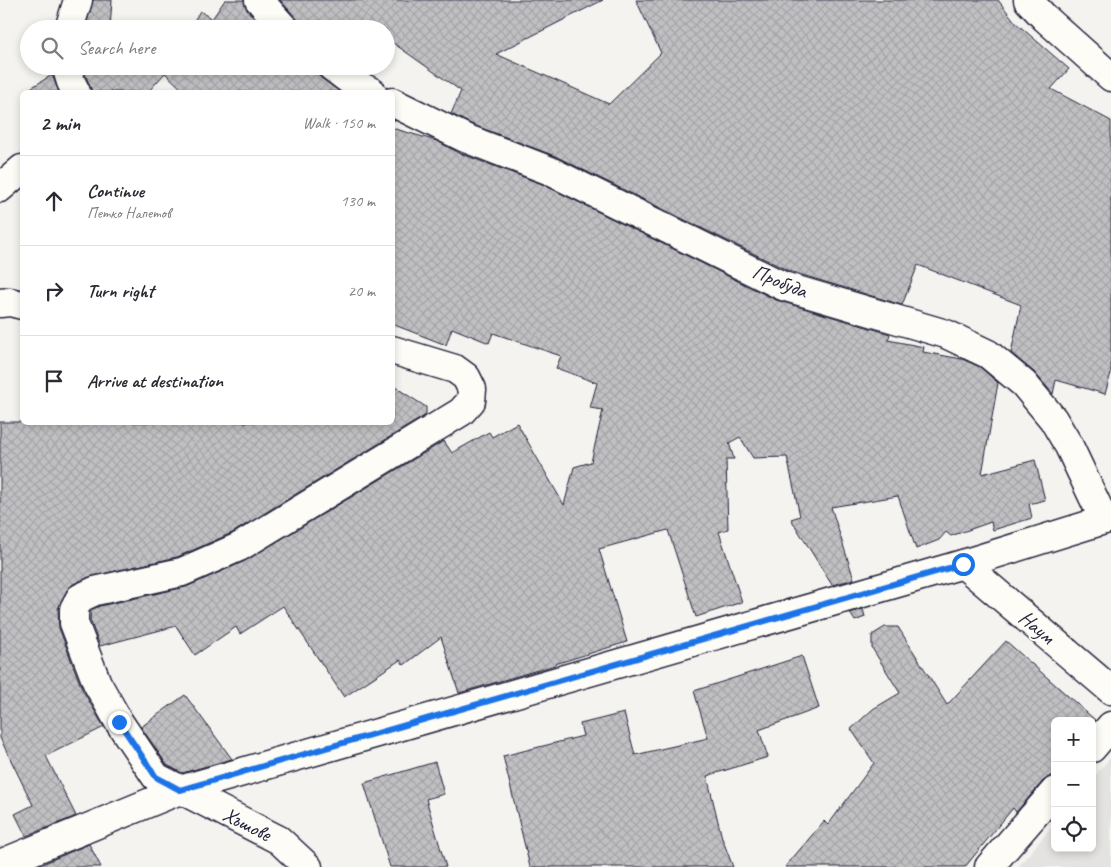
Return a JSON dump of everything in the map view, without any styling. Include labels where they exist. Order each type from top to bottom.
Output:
[{"type":"street","points":[[72,20],[78,0]]},
{"type":"street","points":[[259,0],[277,20]]},
{"type":"street","points":[[1028,0],[1045,18],[1111,77]]},
{"type":"street","points":[[69,75],[75,90]]},
{"type":"street","points":[[343,75],[368,90]]},
{"type":"street","name":"Прoбудa","points":[[395,103],[465,138],[548,170],[783,286],[946,334],[988,354],[1024,384],[1053,419],[1108,519]]},
{"type":"street","points":[[0,188],[20,171]]},
{"type":"street","points":[[0,303],[10,302],[20,304]]},
{"type":"street","name":"Хъшове","points":[[308,867],[279,840],[156,777],[119,722],[97,683],[74,623],[74,609],[80,598],[95,591],[182,572],[239,547],[462,412],[471,401],[472,389],[466,377],[455,369],[395,351]]},
{"type":"street","points":[[0,864],[180,790],[963,564],[1108,519]]},
{"type":"street","name":"Наум","points":[[963,564],[1111,690]]},
{"type":"street","points":[[1096,743],[1111,726]]},
{"type":"street","points":[[989,867],[1051,796]]},
{"type":"shaded area","points":[[1111,757],[1111,867],[1018,867],[1051,828],[1051,852],[1096,852],[1096,774]]},
{"type":"building","points":[[93,0],[112,0],[111,20],[87,20]]},
{"type":"building","points":[[225,0],[244,0],[247,10],[256,20],[194,20],[200,11],[212,19]]},
{"type":"building","points":[[280,0],[603,0],[496,54],[609,104],[661,53],[636,0],[998,0],[1016,23],[1069,69],[1051,89],[1111,121],[1111,373],[1105,394],[1056,380],[1053,394],[1034,372],[1011,353],[1021,305],[918,265],[902,305],[789,271],[555,156],[471,124],[451,114],[461,91],[395,44],[395,20],[297,19]]},
{"type":"building","points":[[52,75],[58,90],[27,90]]},
{"type":"building","points":[[85,75],[163,75],[150,90],[91,90]]},
{"type":"building","points":[[167,75],[319,75],[337,90],[183,90]]},
{"type":"building","points":[[395,129],[437,141],[459,153],[542,184],[776,300],[890,334],[888,340],[924,347],[923,352],[962,359],[980,367],[998,383],[982,474],[1035,460],[1045,500],[1029,504],[1032,518],[993,530],[991,522],[951,536],[946,532],[939,540],[916,549],[898,496],[831,507],[854,579],[832,585],[791,519],[800,516],[787,457],[753,458],[740,437],[729,443],[734,459],[726,459],[728,529],[719,532],[742,602],[696,617],[668,530],[599,549],[627,642],[459,693],[441,637],[404,665],[400,660],[344,697],[283,606],[240,634],[236,627],[195,655],[176,626],[100,646],[90,620],[91,610],[100,606],[186,587],[245,561],[444,441],[452,453],[489,432],[492,437],[517,423],[564,505],[574,467],[591,462],[603,410],[590,408],[597,383],[556,368],[561,356],[493,333],[489,343],[452,328],[446,345],[395,325]]},
{"type":"building","points":[[395,387],[426,407],[426,415],[232,533],[177,557],[89,577],[73,584],[67,590],[58,609],[59,628],[82,689],[104,727],[46,756],[76,816],[26,836],[15,814],[33,805],[0,738],[0,422],[20,422],[20,425],[395,425]]},
{"type":"building","points":[[863,609],[865,617],[855,621],[850,613]]},
{"type":"building","points":[[885,627],[898,627],[947,705],[1006,641],[1092,717],[1051,717],[1051,776],[1043,781],[1016,812],[1013,808],[965,867],[785,867],[824,821],[828,825],[874,763],[851,729],[873,709],[900,693],[872,648],[872,635]]},
{"type":"building","points":[[802,656],[819,708],[759,730],[768,757],[707,776],[722,838],[733,867],[530,867],[503,756],[583,736],[580,724],[624,713],[635,755],[708,738],[694,691]]},
{"type":"building","points":[[185,695],[232,759],[182,773],[167,765],[141,727]]},
{"type":"building","points":[[435,762],[444,794],[426,799],[446,867],[390,867],[364,783]]},
{"type":"building","points":[[89,844],[101,867],[41,867],[40,865]]},
{"type":"route","points":[[119,722],[156,777],[180,790],[963,564]]}]
